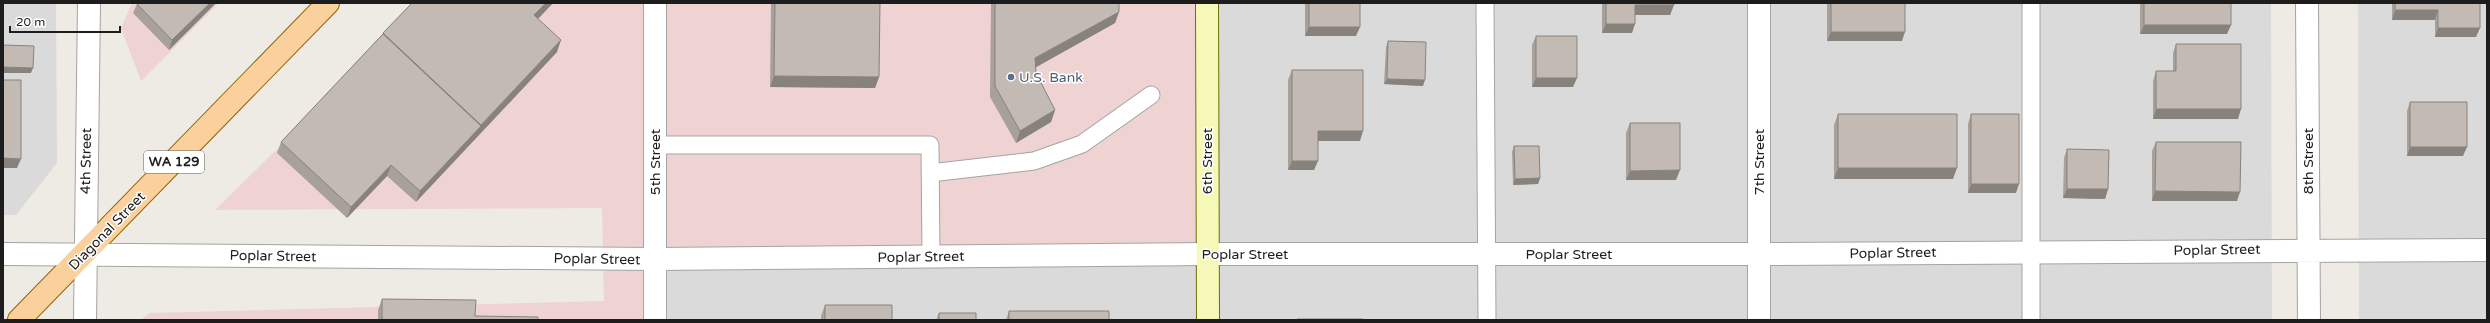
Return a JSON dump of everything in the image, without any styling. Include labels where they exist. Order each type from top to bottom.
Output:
[{"type":"main road","name":"Diagonal Street","points":[[19,320],[328,3]]},
{"type":"main road","name":"6th Street","points":[[1207,3],[1208,320]]},
{"type":"street","name":"4th Street","points":[[85,320],[89,3]]},
{"type":"street","name":"5th Street","points":[[655,3],[655,320]]},
{"type":"street","name":"7th Street","points":[[1759,3],[1760,320]]},
{"type":"street","name":"8th Street","points":[[2307,3],[2309,320]]},
{"type":"street","name":"Poplar Street","points":[[3,254],[655,259],[1208,254],[1760,254],[2487,250]]},
{"type":"lane","points":[[1485,3],[1487,320]]},
{"type":"lane","points":[[2031,3],[2031,320]]},
{"type":"lane","points":[[930,173],[1034,161],[1082,144],[1151,95]]},
{"type":"lane","points":[[655,145],[930,145],[931,257]]},
{"type":"shaded area","points":[[3,3],[56,3],[57,163],[16,215],[3,215]]},
{"type":"shaded area","points":[[132,3],[219,3],[141,81],[121,28]]},
{"type":"shaded area","points":[[426,3],[1207,3],[1208,254],[655,259],[655,320],[140,320],[150,313],[604,301],[602,208],[215,210]]},
{"type":"shaded area","points":[[1207,3],[2271,3],[2272,320],[655,320],[655,259]]},
{"type":"shaded area","points":[[2358,3],[2487,3],[2487,320],[2359,320]]},
{"type":"building","points":[[210,3],[172,40],[137,4]]},
{"type":"building","points":[[412,3],[546,3],[534,15],[561,40],[481,125],[383,33]]},
{"type":"building","points":[[775,3],[880,3],[879,77],[774,76]]},
{"type":"building","name":"U.S. Bank","points":[[995,3],[1119,3],[1119,12],[1035,58],[1036,73],[1055,110],[1020,131],[995,86]]},
{"type":"building","points":[[1309,3],[1360,3],[1360,27],[1309,27]]},
{"type":"building","points":[[1606,3],[1674,3],[1674,5],[1635,5],[1635,24],[1606,24]]},
{"type":"building","points":[[1831,3],[1905,3],[1905,32],[1831,32]]},
{"type":"building","points":[[2144,3],[2231,3],[2231,25],[2144,25]]},
{"type":"building","points":[[2395,3],[2480,3],[2480,28],[2438,28],[2438,10],[2395,10]]},
{"type":"building","points":[[383,34],[481,126],[420,191],[391,165],[351,207],[281,142]]},
{"type":"building","points":[[1536,36],[1577,36],[1577,78],[1536,78]]},
{"type":"building","points":[[1388,41],[1426,42],[1425,80],[1387,79]]},
{"type":"building","points":[[2176,44],[2241,44],[2241,109],[2156,109],[2156,71],[2176,71]]},
{"type":"building","points":[[3,45],[34,46],[33,68],[3,67]]},
{"type":"building","points":[[1292,70],[1363,70],[1363,131],[1318,131],[1318,161],[1292,161]]},
{"type":"building","points":[[3,80],[21,80],[21,159],[3,158]]},
{"type":"building","points":[[2410,102],[2467,102],[2467,147],[2410,147]]},
{"type":"building","points":[[1838,114],[1957,114],[1957,168],[1838,168]]},
{"type":"building","points":[[1971,114],[2019,114],[2019,184],[1971,184]]},
{"type":"building","points":[[1630,123],[1680,123],[1680,170],[1630,171]]},
{"type":"building","points":[[2156,142],[2241,142],[2240,192],[2155,191]]},
{"type":"building","points":[[1514,146],[1539,146],[1540,178],[1515,179]]},
{"type":"building","points":[[2067,149],[2109,150],[2108,189],[2067,189]]},
{"type":"building","points":[[382,299],[476,300],[475,316],[538,317],[538,320],[382,320]]},
{"type":"building","points":[[825,305],[892,305],[892,320],[825,320]]},
{"type":"building","points":[[1009,311],[1109,311],[1109,320],[1009,320]]},
{"type":"building","points":[[939,313],[976,313],[976,320],[939,320]]},
{"type":"building","points":[[1363,319],[1363,320],[1297,320]]},
{"type":"place","name":"U.S. Bank","points":[[1011,77]]}]
